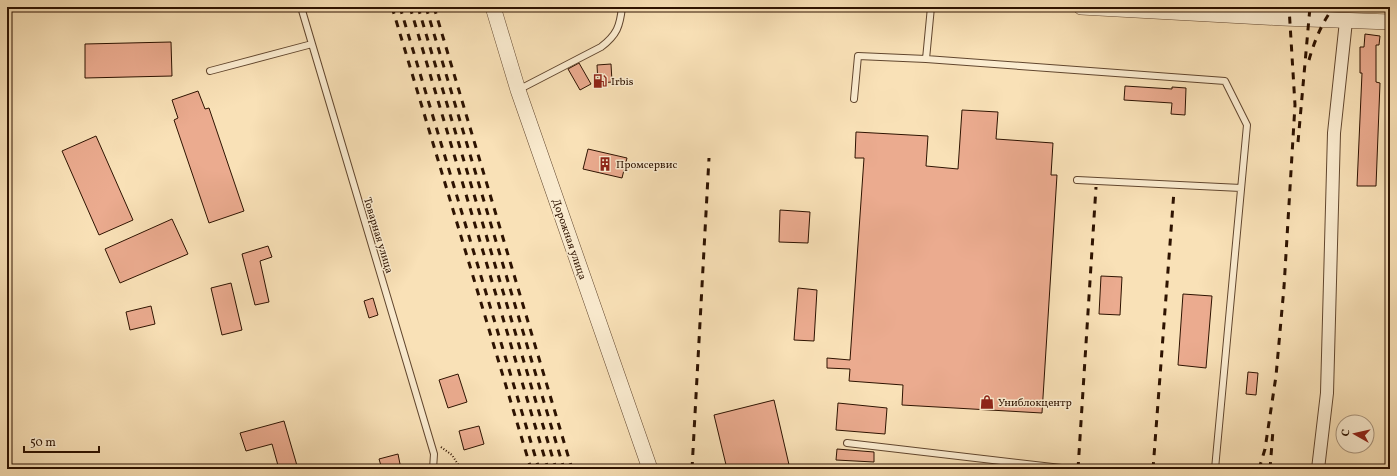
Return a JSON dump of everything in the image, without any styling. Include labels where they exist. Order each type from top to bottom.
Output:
[{"type":"street","name":"Дорожная улица","points":[[493,7],[518,90],[650,469]]},
{"type":"street","points":[[1081,7],[1390,22]]},
{"type":"street","points":[[1318,469],[1327,393],[1334,133],[1346,21]]},
{"type":"lane","name":"Товарная улица","points":[[301,7],[430,440],[434,454],[434,469]]},
{"type":"lane","points":[[518,90],[601,47],[609,41],[619,25],[622,7]]},
{"type":"lane","points":[[926,59],[931,7]]},
{"type":"lane","points":[[210,71],[312,44]]},
{"type":"lane","points":[[854,99],[858,56],[926,59],[1226,81],[1247,125],[1215,469]]},
{"type":"lane","points":[[1077,180],[1241,188]]},
{"type":"lane","points":[[846,442],[1070,469]]},
{"type":"path","points":[[430,440],[452,455],[461,469]]},
{"type":"building","points":[[1365,34],[1380,36],[1379,45],[1376,45],[1376,82],[1380,83],[1376,186],[1357,186],[1362,73],[1360,73],[1360,47],[1364,47]]},
{"type":"building","points":[[171,42],[172,76],[85,78],[85,44]]},
{"type":"building","points":[[579,63],[591,84],[580,90],[568,69]]},
{"type":"building","points":[[611,64],[612,82],[598,83],[597,65]]},
{"type":"building","points":[[1125,86],[1172,89],[1172,87],[1186,88],[1185,115],[1171,114],[1172,103],[1124,100]]},
{"type":"building","points":[[198,91],[205,109],[209,108],[244,211],[209,223],[174,120],[178,118],[172,100]]},
{"type":"building","points":[[962,110],[998,112],[996,139],[1053,143],[1051,175],[1057,175],[1042,413],[902,405],[903,385],[849,381],[850,369],[827,368],[827,358],[850,360],[864,158],[855,158],[856,132],[928,136],[926,166],[958,169]]},
{"type":"building","points":[[96,136],[133,220],[99,235],[62,151]]},
{"type":"building","name":"Промсервис","points":[[588,149],[627,158],[622,178],[583,169]]},
{"type":"building","points":[[780,210],[810,212],[808,243],[779,242]]},
{"type":"building","points":[[172,219],[188,254],[120,283],[105,249]]},
{"type":"building","points":[[268,246],[272,257],[260,261],[269,302],[255,305],[242,254]]},
{"type":"building","points":[[1101,276],[1122,277],[1120,315],[1099,314]]},
{"type":"building","points":[[231,283],[242,330],[222,335],[211,288]]},
{"type":"building","points":[[798,288],[817,290],[814,341],[794,340]]},
{"type":"building","points":[[1183,294],[1212,296],[1206,368],[1178,365]]},
{"type":"building","points":[[373,298],[378,315],[369,318],[364,301]]},
{"type":"building","points":[[151,306],[155,324],[130,330],[126,312]]},
{"type":"building","points":[[1248,372],[1258,373],[1256,395],[1246,394]]},
{"type":"building","points":[[458,374],[467,402],[448,408],[439,380]]},
{"type":"building","points":[[774,400],[790,469],[727,469],[714,415]]},
{"type":"building","points":[[838,403],[887,408],[885,434],[836,430]]},
{"type":"building","points":[[284,421],[298,469],[279,469],[272,444],[246,451],[240,433]]},
{"type":"building","points":[[479,426],[484,444],[464,450],[459,431]]},
{"type":"building","points":[[837,449],[874,452],[874,462],[836,460]]},
{"type":"building","points":[[398,454],[401,469],[382,469],[379,459]]},
{"type":"railway","points":[[392,7],[531,469]]},
{"type":"railway","points":[[400,7],[539,469]]},
{"type":"railway","points":[[410,7],[548,469]]},
{"type":"railway","points":[[418,7],[556,469]]},
{"type":"railway","points":[[426,7],[564,469]]},
{"type":"railway","points":[[434,7],[572,469]]},
{"type":"railway","points":[[1259,469],[1265,449],[1276,376],[1284,287],[1295,105],[1289,7]]},
{"type":"railway","points":[[1298,142],[1310,7]]},
{"type":"railway","points":[[1309,60],[1319,32],[1334,7]]},
{"type":"railway","points":[[692,469],[709,158]]},
{"type":"railway","points":[[1078,469],[1096,187]]},
{"type":"railway","points":[[1153,469],[1174,191]]},
{"type":"railway","points":[[1270,469],[1273,430]]},
{"type":"place","name":"Irbis","points":[[600,81]]},
{"type":"place","name":"Промсервис","points":[[605,164]]},
{"type":"place","name":"Униблокцентр","points":[[987,402]]}]
